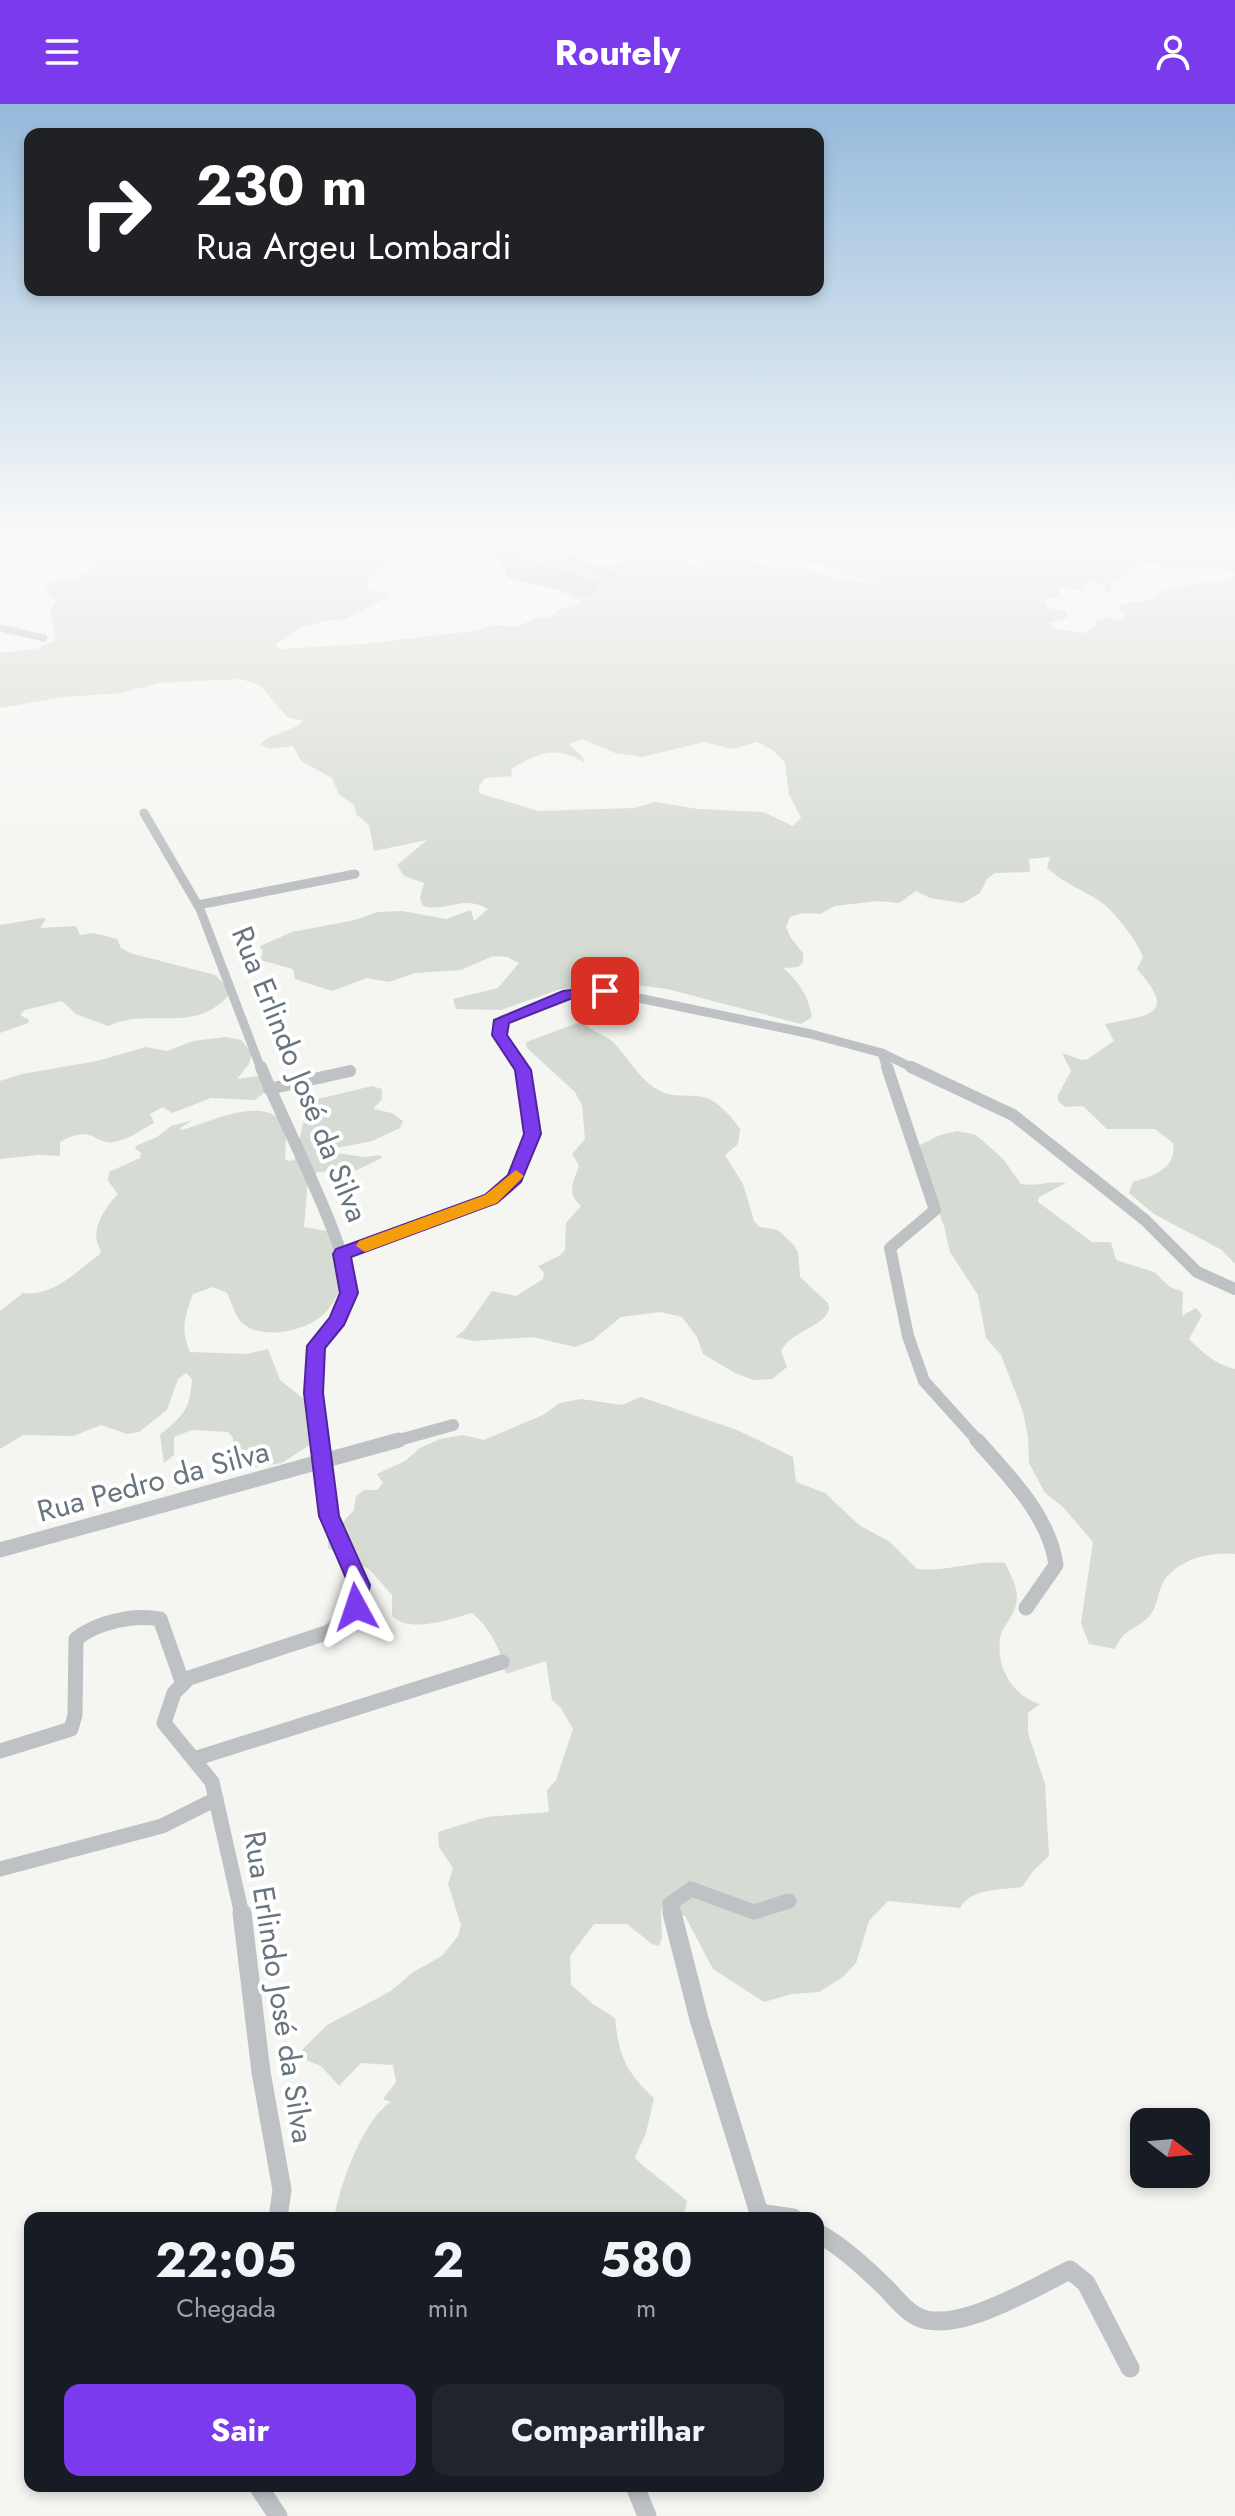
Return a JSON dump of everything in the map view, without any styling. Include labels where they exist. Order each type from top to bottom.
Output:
[{"type":"street","name":"Rua Erlindo José da Silva","points":[[144,813],[198,905],[269,1089],[342,1254],[349,1293],[338,1320],[316,1346],[313,1393],[329,1516],[360,1585],[356,1607],[329,1632],[189,1678],[174,1693],[164,1723],[212,1782],[240,1899],[261,2072],[282,2190],[279,2212]]},
{"type":"street","points":[[198,905],[355,874]]},
{"type":"street","points":[[342,1254],[491,1199],[515,1178],[532,1134],[523,1070],[499,1035],[502,1020],[568,995],[605,991],[811,1034],[882,1053],[1013,1115],[1145,1220],[1197,1272],[1235,1289]]},
{"type":"street","points":[[882,1053],[935,1210],[890,1248],[908,1336],[924,1381],[1020,1488],[1054,1549],[1056,1565],[1026,1608]]},
{"type":"street","points":[[269,1089],[350,1071]]},
{"type":"street","name":"Rua Pedro da Silva","points":[[0,1550],[453,1425]]},
{"type":"street","points":[[0,1751],[67,1732],[73,1726],[76,1639],[88,1629],[148,1617],[160,1619],[183,1684]]},
{"type":"street","points":[[194,1759],[502,1662]]},
{"type":"street","points":[[0,1869],[162,1826],[216,1799]]},
{"type":"street","points":[[756,2212],[699,2019],[670,1904],[691,1889],[754,1912],[789,1901]]},
{"type":"street","points":[[824,2237],[848,2251],[915,2316],[936,2322],[953,2321],[994,2306],[1070,2270],[1086,2283],[1130,2368]]},
{"type":"street","points":[[262,2492],[278,2516]]},
{"type":"street","points":[[637,2492],[647,2516]]},
{"type":"shaded area","points":[[0,656],[1235,656],[1235,1264],[1222,1250],[1154,1214],[1129,1193],[1133,1182],[1168,1165],[1173,1143],[1155,1129],[1107,1129],[1083,1106],[1065,1107],[1058,1101],[1071,1071],[1062,1053],[1088,1059],[1114,1041],[1105,1024],[1146,1015],[1157,1004],[1156,996],[1137,969],[1143,957],[1131,936],[1101,902],[1047,868],[1050,857],[1029,859],[1030,872],[995,873],[987,879],[980,893],[963,903],[930,898],[916,891],[899,903],[877,901],[835,906],[820,914],[803,913],[790,917],[786,927],[803,953],[803,962],[798,967],[783,968],[798,984],[808,1003],[812,1017],[801,1024],[667,989],[638,985],[561,989],[501,1010],[456,1009],[453,999],[498,988],[519,963],[507,957],[493,956],[461,970],[415,973],[389,982],[367,978],[332,991],[295,979],[293,969],[260,960],[263,952],[260,946],[292,932],[355,920],[378,912],[402,911],[446,919],[471,910],[474,921],[488,909],[470,903],[432,908],[423,906],[420,898],[424,883],[404,876],[397,865],[427,840],[374,851],[369,825],[357,815],[354,805],[339,794],[332,778],[301,761],[293,746],[269,749],[260,744],[303,721],[287,717],[260,685],[240,679],[158,683],[121,693],[64,697],[0,708]],"holes":[[[582,739],[615,753],[642,757],[704,742],[733,749],[757,742],[771,749],[785,762],[789,794],[801,818],[793,826],[763,812],[698,809],[655,802],[634,808],[538,811],[479,793],[479,786],[485,778],[512,776],[511,769],[539,755],[566,754],[585,763],[569,744]]]},
{"type":"shaded area","points":[[46,919],[40,928],[76,926],[80,935],[94,933],[117,939],[121,948],[130,953],[215,975],[232,991],[204,1013],[189,1017],[124,1021],[108,1026],[76,1014],[62,1001],[25,1010],[20,1015],[29,1020],[28,1023],[0,1033],[0,925]]},
{"type":"shaded area","points":[[583,1021],[613,1042],[640,1075],[660,1091],[708,1099],[724,1110],[740,1129],[738,1144],[725,1155],[743,1184],[754,1221],[760,1227],[778,1230],[794,1245],[798,1252],[800,1277],[828,1303],[829,1309],[820,1321],[786,1344],[781,1351],[787,1367],[772,1379],[753,1380],[703,1354],[697,1337],[682,1317],[661,1312],[621,1317],[593,1340],[575,1347],[533,1337],[474,1341],[456,1337],[492,1291],[516,1296],[543,1279],[544,1273],[538,1266],[565,1250],[566,1223],[581,1206],[572,1192],[579,1166],[572,1154],[585,1139],[582,1105],[575,1092],[527,1048],[526,1042]]},
{"type":"shaded area","points":[[226,1037],[241,1040],[252,1053],[249,1064],[237,1079],[257,1076],[272,1086],[255,1100],[211,1098],[172,1113],[163,1107],[150,1114],[154,1123],[119,1141],[107,1142],[80,1134],[60,1142],[60,1156],[0,1159],[0,1081],[22,1074],[97,1061],[146,1047],[167,1051],[193,1041]]},
{"type":"shaded area","points":[[372,1086],[382,1089],[382,1099],[373,1109],[392,1113],[403,1121],[400,1128],[372,1141],[321,1151],[365,1157],[380,1155],[382,1158],[357,1170],[318,1172],[308,1180],[304,1227],[332,1232],[344,1281],[327,1311],[302,1327],[280,1332],[258,1331],[241,1322],[227,1293],[213,1287],[193,1294],[185,1323],[190,1352],[247,1354],[268,1349],[280,1380],[310,1404],[315,1429],[311,1444],[282,1463],[250,1468],[234,1452],[233,1438],[228,1432],[192,1430],[174,1437],[174,1455],[164,1463],[160,1435],[180,1417],[187,1405],[192,1379],[186,1373],[178,1379],[167,1410],[139,1432],[127,1434],[101,1425],[73,1436],[23,1435],[0,1449],[0,1311],[23,1293],[55,1287],[99,1255],[97,1228],[103,1213],[118,1194],[108,1181],[109,1172],[140,1158],[141,1153],[136,1146],[157,1137],[171,1126],[193,1120],[181,1130],[246,1111],[271,1114],[281,1120],[286,1137],[285,1160],[292,1161],[296,1158],[303,1123],[314,1100]]},
{"type":"shaded area","points":[[957,1131],[976,1135],[1003,1159],[1021,1184],[1066,1183],[1039,1197],[1038,1202],[1092,1242],[1111,1242],[1116,1260],[1154,1272],[1170,1287],[1183,1292],[1182,1316],[1196,1308],[1202,1315],[1189,1339],[1210,1358],[1235,1369],[1235,1554],[1197,1558],[1171,1572],[1163,1583],[1151,1614],[1127,1632],[1115,1649],[1089,1644],[1081,1623],[1093,1542],[1063,1507],[1045,1493],[1029,1463],[1023,1412],[1001,1355],[986,1338],[978,1295],[950,1252],[916,1147],[940,1135]]},
{"type":"shaded area","points":[[641,1397],[737,1430],[793,1457],[796,1482],[825,1493],[859,1525],[890,1542],[917,1569],[1005,1563],[1017,1599],[1001,1635],[999,1650],[1004,1670],[1014,1688],[1040,1704],[1028,1713],[1028,1733],[1045,1784],[1049,1856],[1022,1887],[979,1893],[960,1908],[888,1901],[869,1921],[856,1963],[843,1977],[819,1992],[792,1994],[764,2002],[713,1969],[685,1916],[661,1910],[662,1938],[659,1946],[627,1924],[594,1924],[570,1956],[571,1985],[615,2018],[625,2062],[654,2098],[646,2133],[635,2157],[687,2201],[684,2212],[336,2212],[347,2171],[362,2137],[391,2102],[383,2099],[396,2082],[393,2065],[361,2063],[339,2086],[321,2066],[303,2059],[302,2050],[327,2025],[391,1991],[413,1972],[442,1956],[458,1936],[461,1925],[448,1884],[453,1868],[439,1847],[438,1832],[486,1817],[549,1812],[547,1790],[556,1780],[573,1729],[561,1708],[552,1700],[546,1661],[506,1674],[494,1640],[472,1613],[431,1624],[400,1621],[392,1616],[392,1595],[369,1569],[328,1548],[328,1538],[354,1510],[356,1496],[364,1490],[377,1490],[383,1483],[377,1474],[405,1461],[420,1448],[440,1439],[462,1435],[484,1440],[543,1415],[560,1403],[581,1399],[622,1405]]},
{"type":"slow traffic","points":[[365,1246],[491,1199],[516,1176]]},
{"type":"route","points":[[356,1607],[360,1585],[329,1516],[313,1393],[316,1346],[338,1320],[349,1293],[342,1254],[491,1199],[515,1178],[532,1134],[523,1070],[499,1035],[502,1020],[568,995],[605,991]]}]
